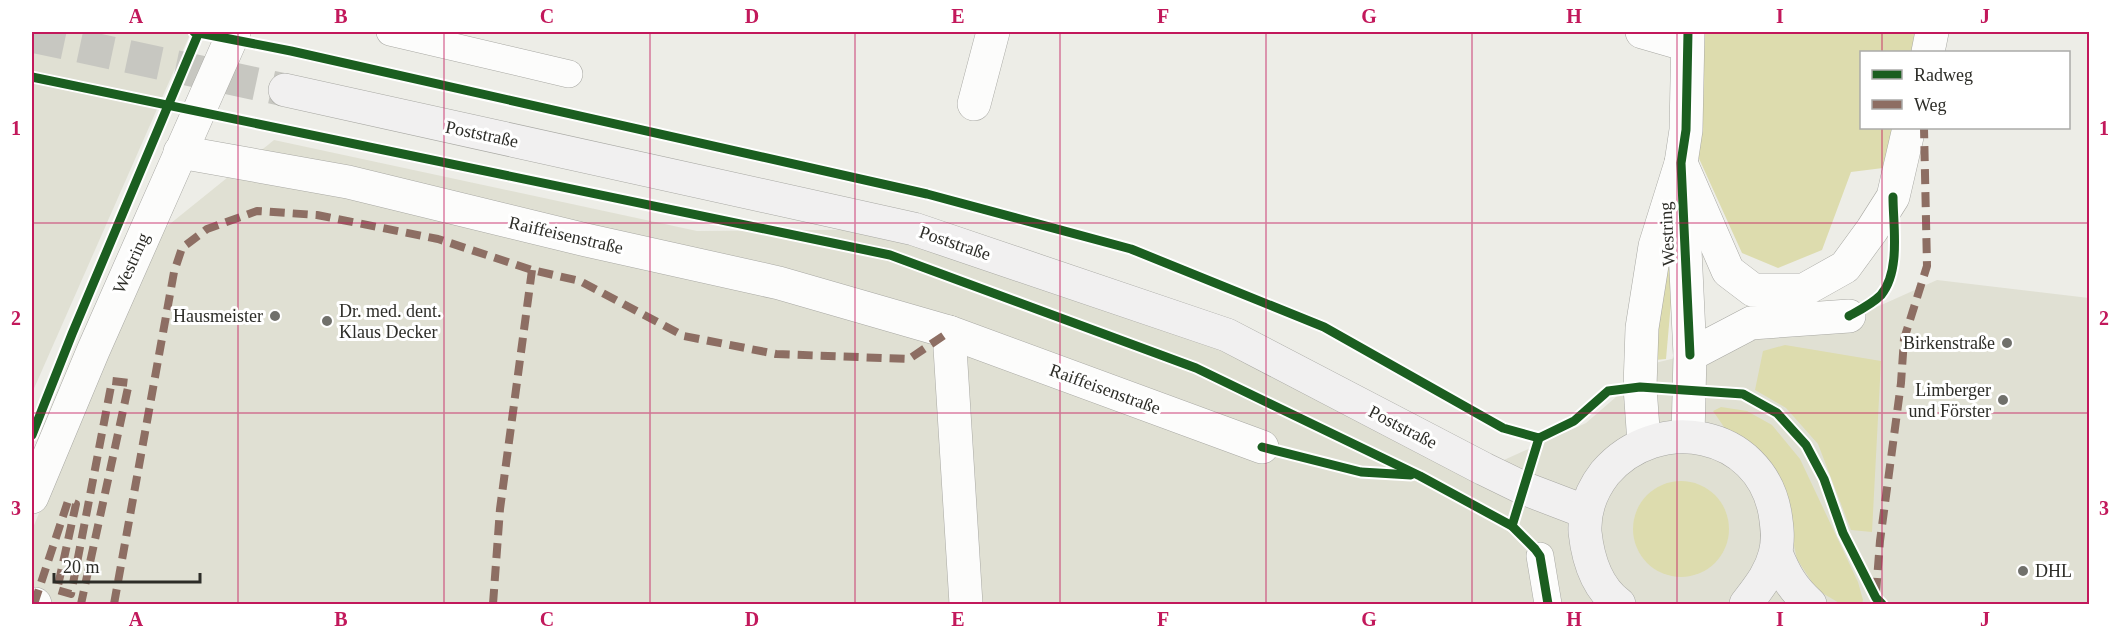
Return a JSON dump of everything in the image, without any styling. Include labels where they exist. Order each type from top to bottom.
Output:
[{"type":"street","name":"Westring","points":[[32,496],[234,32]]},
{"type":"street","points":[[974,104],[993,32]]},
{"type":"street","points":[[1642,32],[1688,38]]},
{"type":"street","points":[[1928,51],[1932,32]]},
{"type":"street","name":"Westring","points":[[1644,443],[1640,387],[1642,328],[1655,246],[1681,163],[1686,129],[1688,38]]},
{"type":"street","name":"Poststraße","points":[[285,90],[914,229],[1227,335],[1484,469],[1523,488],[1586,512]]},
{"type":"street","points":[[1681,163],[1728,270],[1753,290],[1804,290],[1845,267],[1872,230],[1893,197],[1910,129]]},
{"type":"street","name":"Raiffeisenstraße","points":[[180,152],[348,182],[586,240],[779,283],[949,332],[1262,447]]},
{"type":"street","name":"Westring","points":[[1681,163],[1690,356],[1688,436]]},
{"type":"street","points":[[1690,356],[1751,323],[1849,316]]},
{"type":"street","points":[[949,332],[966,604]]},
{"type":"street","points":[[1618,604],[1599,583],[1587,555],[1586,512],[1590,495],[1614,463],[1644,443],[1664,437],[1688,436],[1713,441],[1730,448],[1744,459],[1762,480],[1772,500],[1778,530],[1776,553],[1767,577],[1746,604]]},
{"type":"street","points":[[1776,553],[1796,592],[1810,604]]},
{"type":"lane","points":[[390,32],[569,74]]},
{"type":"lane","points":[[1540,556],[1548,604]]},
{"type":"shaded area","points":[[32,32],[191,32],[32,393]]},
{"type":"shaded area","points":[[274,140],[697,231],[914,229],[1223,338],[1484,469],[1586,423],[1655,363],[1781,332],[1819,333],[1937,280],[2089,298],[2089,604],[32,604],[32,530],[155,236]]},
{"type":"green space","points":[[1688,32],[1932,32],[1928,51],[1860,51],[1860,129],[1909,129],[1899,166],[1851,172],[1822,250],[1778,268],[1742,253],[1686,130]]},
{"type":"green space","points":[[1662,256],[1675,257],[1666,359],[1655,360]]},
{"type":"green space","points":[[1785,345],[1881,361],[1872,532],[1851,530],[1818,444],[1786,408],[1755,390],[1763,351]]},
{"type":"green space","points":[[1721,407],[1747,411],[1772,425],[1800,459],[1858,582],[1862,604],[1841,604],[1817,590],[1797,559],[1785,504],[1743,442],[1724,427],[1713,411]]},
{"type":"green space","points":[[1681,481],[1699,484],[1715,495],[1726,511],[1729,529],[1726,547],[1715,563],[1699,574],[1681,577],[1663,574],[1647,563],[1636,547],[1633,529],[1636,511],[1647,495],[1663,484]]},
{"type":"tunnel","points":[[32,36],[285,90]]},
{"type":"marked path","points":[[1876,593],[1880,541],[1901,383],[1904,339],[1927,266],[1924,129]]},
{"type":"marked path","points":[[114,604],[174,272],[182,248],[207,229],[257,211],[317,215],[438,239],[532,270],[580,281],[684,336],[776,354],[909,359],[949,332]]},
{"type":"marked path","points":[[493,604],[500,509],[532,270]]},
{"type":"marked path","points":[[34,604],[68,501],[76,504],[57,590],[71,594],[112,381],[129,383],[81,604]]},
{"type":"cycle path","points":[[194,32],[291,51],[927,194],[1131,249],[1324,327],[1503,428],[1539,438],[1574,421],[1608,391],[1640,387],[1743,394],[1777,413],[1806,445],[1824,479],[1843,533],[1876,598],[1882,604]]},
{"type":"cycle path","points":[[32,435],[199,32]]},
{"type":"cycle path","points":[[1688,32],[1686,130],[1681,163],[1690,355]]},
{"type":"cycle path","points":[[32,77],[890,255],[1196,368],[1420,476],[1512,526],[1540,556],[1548,604]]},
{"type":"cycle path","points":[[1849,316],[1866,307],[1881,295],[1887,285],[1894,261],[1893,197]]},
{"type":"cycle path","points":[[1512,526],[1539,438]]},
{"type":"cycle path","points":[[1262,447],[1361,472],[1411,475]]},
{"type":"place","name":"Hausmeister","points":[[275,316]]},
{"type":"place","name":"Dr. med. dent. Klaus Decker","points":[[327,321]]},
{"type":"place","name":"Birkenstraße","points":[[2007,343]]},
{"type":"place","name":"Limberger und Förster","points":[[2003,400]]},
{"type":"place","name":"DHL","points":[[2023,571]]}]
